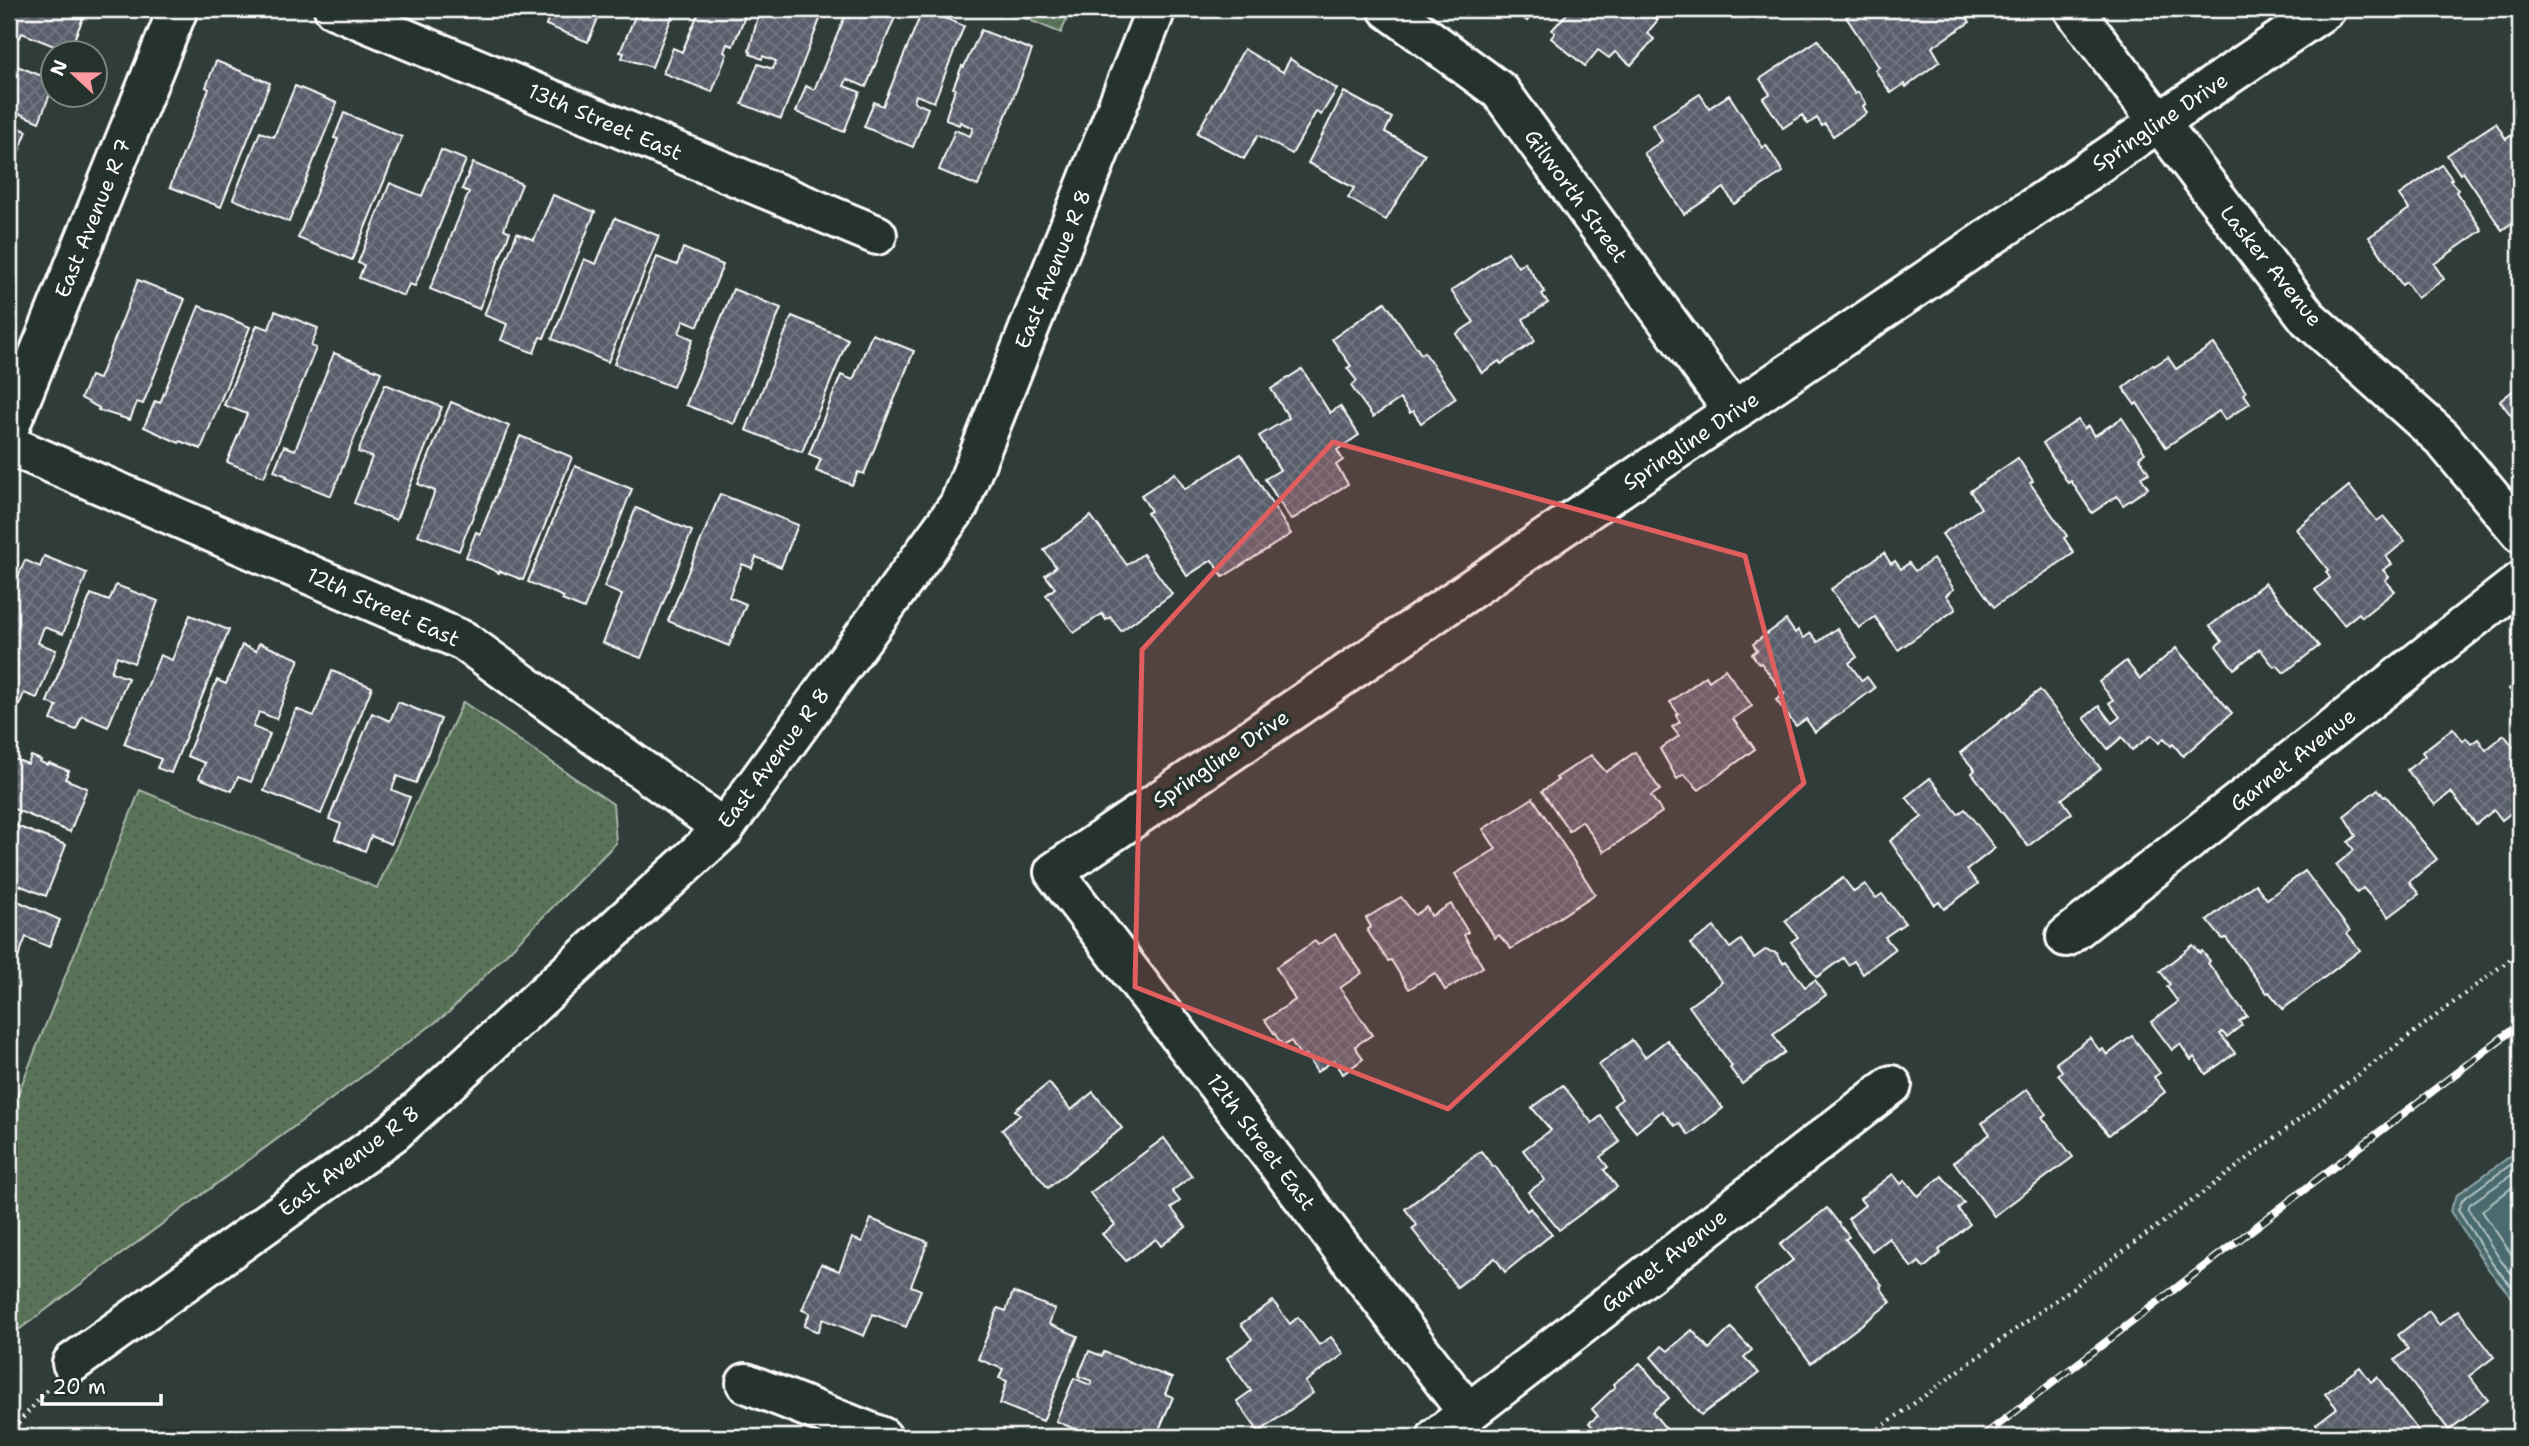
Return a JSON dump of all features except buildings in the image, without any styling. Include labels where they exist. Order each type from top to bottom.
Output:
[{"type":"street","name":"East Avenue R 7","points":[[9,428],[178,9]]},
{"type":"street","name":"13th Street East","points":[[334,9],[877,235]]},
{"type":"street","name":"East Avenue R 8","points":[[72,1363],[394,1132],[723,829],[959,505],[1156,9]]},
{"type":"street","name":"Gilworth Street","points":[[1388,9],[1500,92],[1734,412]]},
{"type":"street","name":"Lasker Avenue","points":[[2073,9],[2308,318],[2442,438],[2520,532]]},
{"type":"street","name":"Springline Drive","points":[[1054,872],[2326,9]]},
{"type":"street","name":"12th Street East","points":[[9,445],[464,641],[723,829]]},
{"type":"street","name":"Garnet Avenue","points":[[2066,937],[2520,582]]},
{"type":"street","name":"12th Street East","points":[[1054,872],[1468,1413]]},
{"type":"street","name":"Garnet Avenue","points":[[1437,1437],[1892,1085]]},
{"type":"street","points":[[746,1383],[882,1437]]},
{"type":"path","points":[[1868,1437],[2192,1201],[2520,952]]},
{"type":"path","points":[[9,1434],[72,1363]]},
{"type":"highlighted area","points":[[1333,442],[1745,556],[1804,783],[1448,1109],[1135,987],[1142,650]]},
{"type":"green space","points":[[1002,9],[1071,9],[1061,33]]},
{"type":"green space","points":[[463,702],[613,804],[616,843],[448,1013],[9,1337],[9,1116],[140,790],[377,888]]},
{"type":"water","points":[[2520,1149],[2520,1307],[2489,1270],[2450,1211],[2457,1195]]},
{"type":"railway","points":[[1982,1437],[2520,1024]]}]
